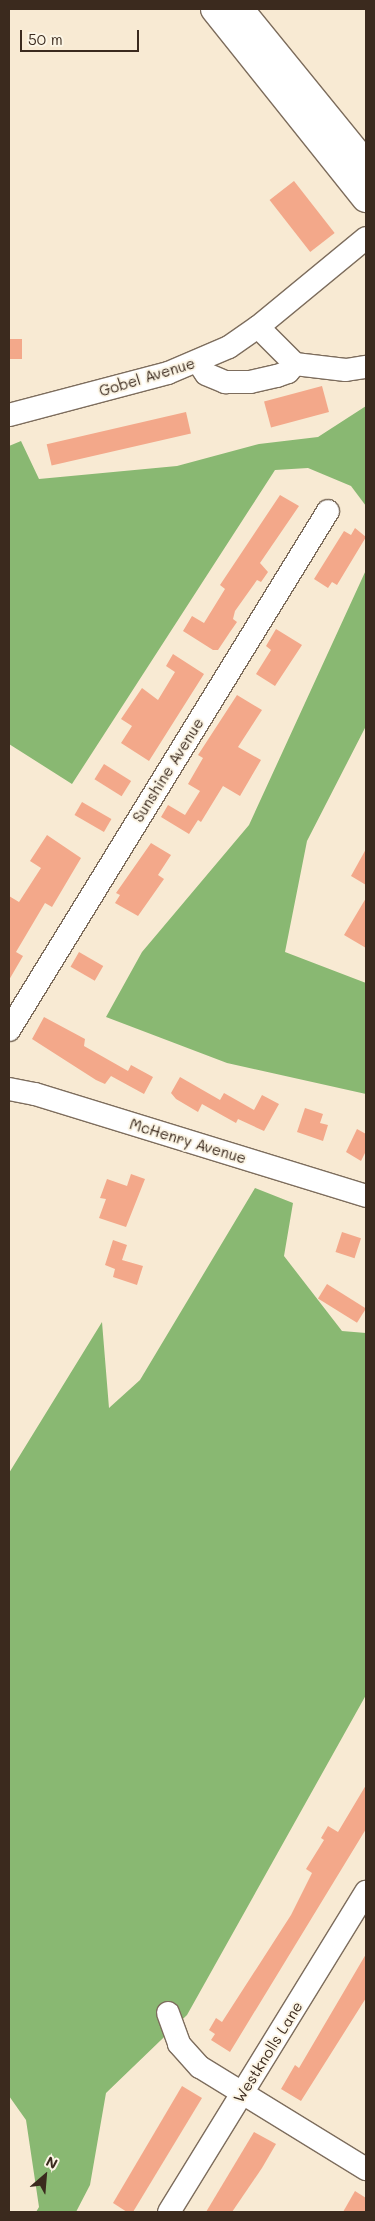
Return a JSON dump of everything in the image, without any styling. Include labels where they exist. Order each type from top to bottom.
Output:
[{"type":"main road","points":[[215,9],[366,198]]},
{"type":"main road","points":[[240,9],[366,165]]},
{"type":"street","name":"Gobel Avenue","points":[[9,415],[168,373],[198,362],[258,327],[366,238]]},
{"type":"street","points":[[258,327],[295,364],[346,370],[366,367]]},
{"type":"street","points":[[198,362],[206,374],[225,382],[250,382],[277,376],[288,372],[295,364]]},
{"type":"street","name":"Sunshine Avenue","points":[[9,1030],[328,511]]},
{"type":"street","name":"McHenry Avenue","points":[[9,1089],[34,1094],[366,1196]]},
{"type":"street","name":"Westknolls Lane","points":[[168,2212],[243,2094],[366,1892]]},
{"type":"street","points":[[168,2013],[180,2044],[189,2057],[243,2094],[366,2170]]},
{"type":"green space","points":[[366,406],[366,506],[351,486],[308,468],[275,470],[72,784],[9,744],[9,446],[21,441],[39,479],[177,466],[259,444],[318,437]]},
{"type":"green space","points":[[366,570],[366,726],[307,841],[285,952],[366,983],[366,1094],[227,1063],[106,1017],[142,952],[249,825]]},
{"type":"green space","points":[[255,1188],[293,1203],[284,1256],[342,1331],[366,1333],[366,1695],[187,2015],[106,2093],[90,2185],[76,2212],[36,2212],[39,2207],[26,2120],[9,2096],[9,1473],[102,1322],[109,1408],[140,1380]]},
{"type":"building","points":[[294,181],[335,233],[310,252],[270,200]]},
{"type":"building","points":[[9,339],[22,339],[22,359],[9,359]]},
{"type":"building","points":[[322,386],[329,412],[271,428],[264,402]]},
{"type":"building","points":[[186,412],[191,433],[52,466],[47,444]]},
{"type":"building","points":[[280,495],[299,506],[260,563],[268,572],[261,582],[257,580],[235,611],[233,619],[237,622],[218,650],[213,650],[183,631],[192,616],[204,623],[225,589],[220,585]]},
{"type":"building","points":[[355,528],[366,537],[337,585],[332,582],[328,588],[314,579],[344,531],[351,535]]},
{"type":"building","points":[[276,629],[302,645],[275,686],[256,674],[271,650],[266,646]]},
{"type":"building","points":[[173,654],[204,674],[149,761],[121,743],[132,726],[121,719],[142,688],[158,700],[175,672],[166,666]]},
{"type":"building","points":[[237,695],[262,710],[238,747],[261,760],[240,796],[223,786],[201,822],[198,820],[189,834],[161,817],[168,805],[185,815],[200,791],[188,784],[203,758],[198,755]]},
{"type":"building","points":[[104,764],[131,781],[122,796],[94,779]]},
{"type":"building","points":[[82,802],[111,819],[104,832],[74,815]]},
{"type":"building","points":[[47,835],[81,858],[52,907],[45,903],[16,952],[23,956],[9,980],[9,896],[19,902],[41,868],[30,861]]},
{"type":"building","points":[[151,843],[171,855],[158,875],[164,879],[138,916],[115,903],[120,895],[116,893]]},
{"type":"building","points":[[366,849],[366,885],[351,876]]},
{"type":"building","points":[[366,898],[366,948],[344,935]]},
{"type":"building","points":[[79,952],[103,966],[95,981],[70,967]]},
{"type":"building","points":[[44,1017],[85,1039],[84,1046],[128,1071],[131,1065],[153,1077],[144,1094],[111,1076],[105,1084],[96,1080],[32,1039]]},
{"type":"building","points":[[180,1077],[220,1100],[224,1093],[254,1110],[262,1095],[279,1104],[264,1131],[238,1119],[236,1123],[202,1104],[198,1112],[176,1099],[171,1093]]},
{"type":"building","points":[[305,1108],[323,1114],[320,1123],[328,1125],[323,1141],[297,1132]]},
{"type":"building","points":[[357,1129],[366,1134],[366,1151],[361,1161],[346,1152]]},
{"type":"building","points":[[131,1174],[145,1179],[126,1227],[99,1218],[106,1199],[100,1198],[107,1179],[127,1186]]},
{"type":"building","points":[[342,1232],[361,1238],[355,1258],[336,1252]]},
{"type":"building","points":[[113,1240],[127,1245],[122,1260],[143,1266],[137,1285],[113,1277],[115,1269],[105,1265]]},
{"type":"building","points":[[327,1284],[366,1308],[357,1323],[318,1298]]},
{"type":"building","points":[[366,1785],[366,1829],[230,2052],[211,2040],[215,2034],[209,2030],[216,2018],[222,2022],[291,1915],[312,1873],[306,1869],[324,1840],[321,1838],[328,1826],[338,1832]]},
{"type":"building","points":[[366,1954],[366,1998],[301,2101],[281,2089],[295,2065],[299,2068]]},
{"type":"building","points":[[182,2086],[202,2098],[133,2212],[127,2212],[113,2203]]},
{"type":"building","points":[[254,2132],[276,2144],[262,2168],[232,2212],[206,2212]]},
{"type":"building","points":[[355,2191],[366,2198],[366,2212],[343,2212]]}]
